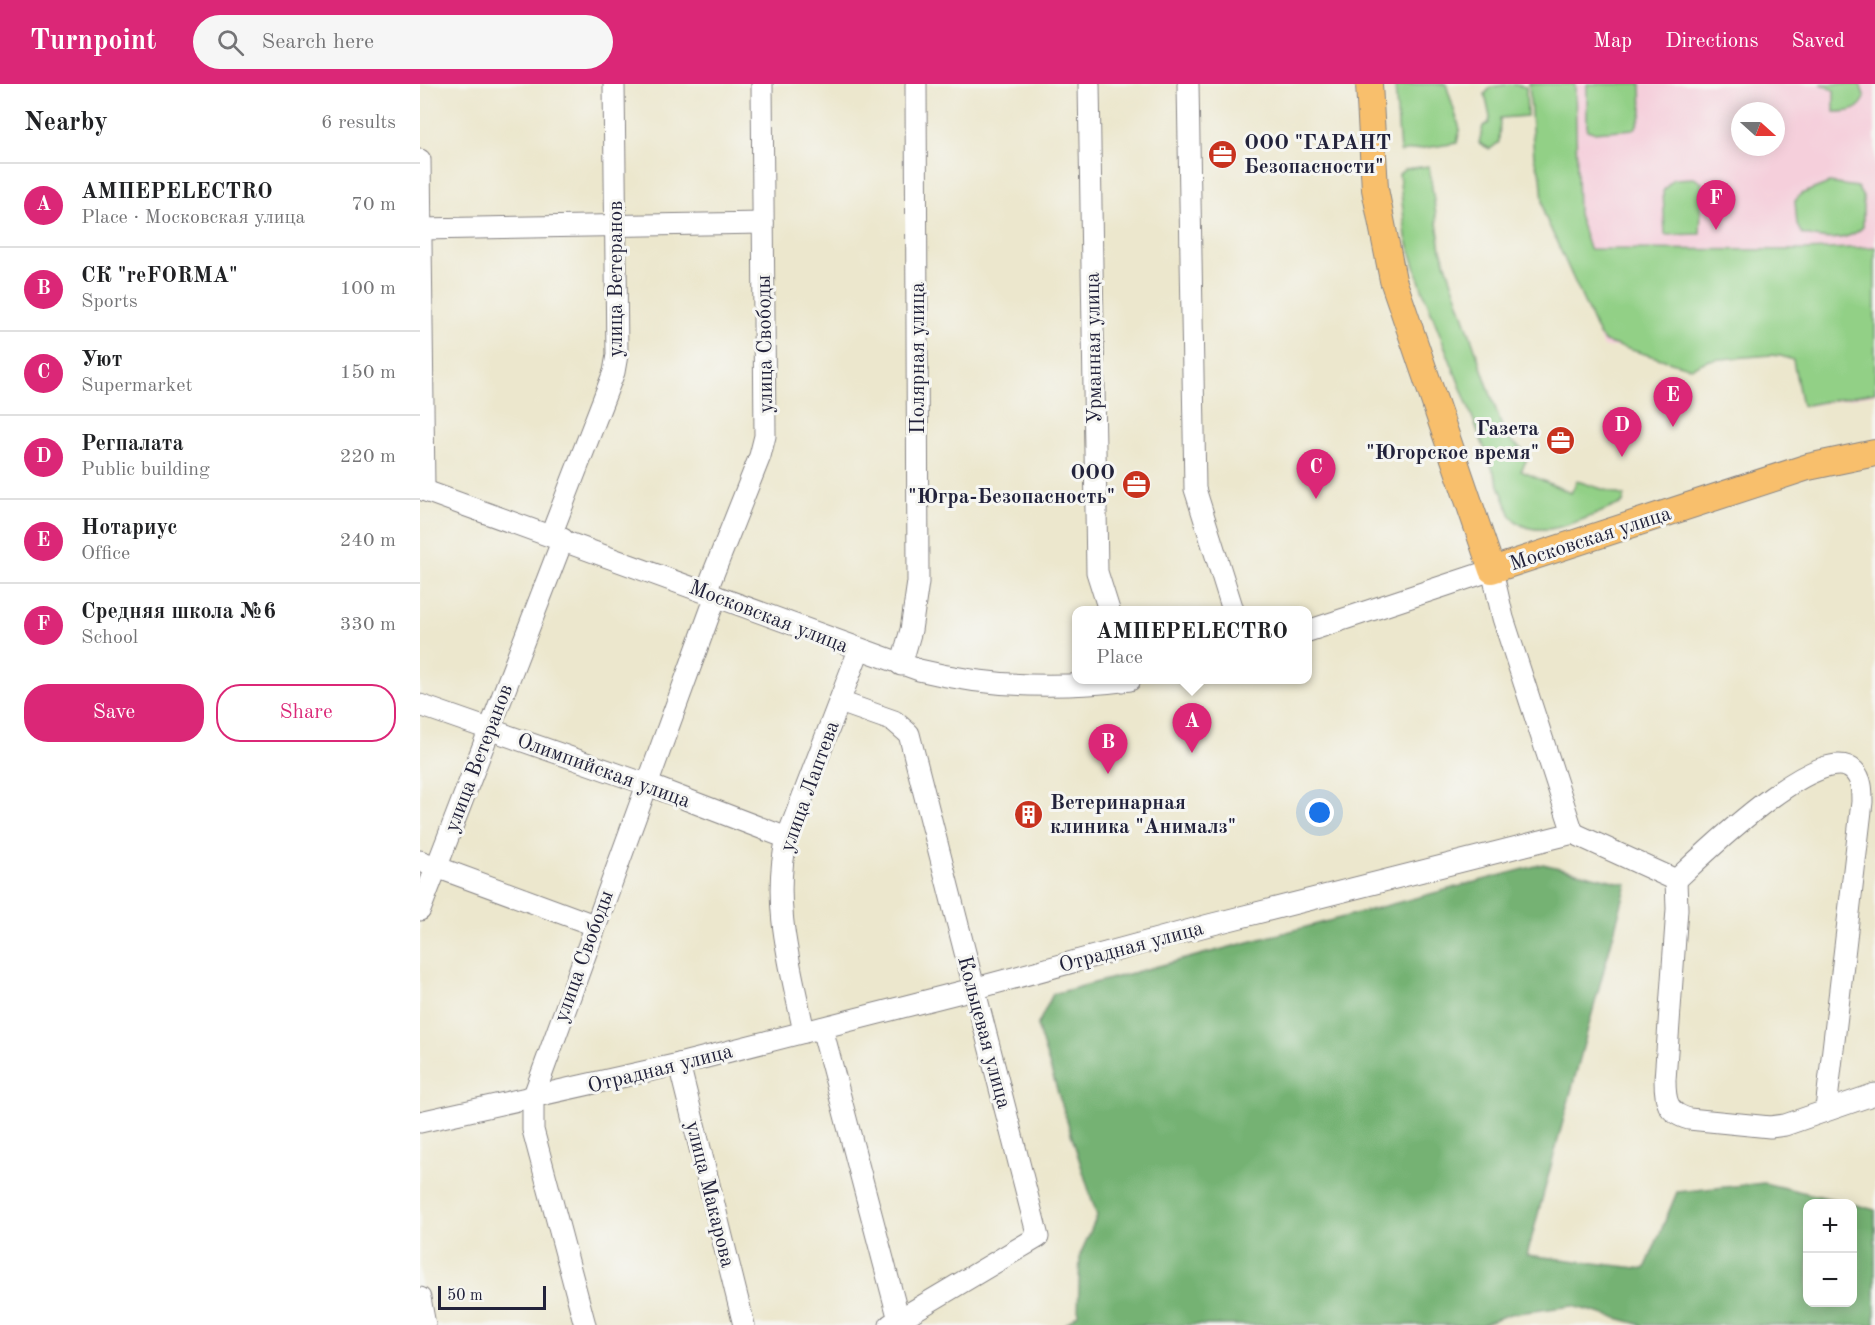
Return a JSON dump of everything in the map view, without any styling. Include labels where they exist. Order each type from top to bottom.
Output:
[{"type":"main road","points":[[1369,84],[1375,189],[1393,280],[1492,570]]},
{"type":"main road","name":"Московская улица","points":[[1492,570],[1799,470],[1875,453]]},
{"type":"street","name":"улица Ветеранов","points":[[420,909],[428,864],[488,728],[614,372],[617,355],[614,84]]},
{"type":"street","name":"улица Свободы","points":[[585,1325],[533,1130],[533,1098],[646,784],[765,436],[762,84]]},
{"type":"street","name":"Полярная улица","points":[[901,665],[911,630],[918,582],[916,84]]},
{"type":"street","name":"Урманная улица","points":[[1089,84],[1097,572],[1108,606]]},
{"type":"street","points":[[1188,84],[1195,489],[1232,606]]},
{"type":"street","points":[[420,160],[422,489]]},
{"type":"street","points":[[422,229],[763,223]]},
{"type":"street","name":"Московская улица","points":[[422,489],[901,665],[935,674],[1005,684],[1087,684]]},
{"type":"street","points":[[1492,570],[1503,618],[1573,833],[1676,880]]},
{"type":"street","name":"Московская улица","points":[[1312,630],[1492,570]]},
{"type":"street","name":"улица Лаптева","points":[[859,650],[787,838],[781,861],[780,899],[813,1030],[894,1322]]},
{"type":"street","name":"Кольцевая улица","points":[[840,702],[894,721],[909,734],[1038,1237],[894,1322]]},
{"type":"street","name":"Олимпийская улица","points":[[420,705],[646,784],[787,838]]},
{"type":"street","points":[[1676,880],[1787,785],[1822,768],[1837,766],[1848,767],[1855,771],[1861,784],[1862,802],[1826,1109]]},
{"type":"street","name":"Отрадная улица","points":[[420,1122],[679,1064],[973,989],[1209,925],[1573,833]]},
{"type":"street","points":[[428,864],[594,926]]},
{"type":"street","points":[[1676,880],[1677,909],[1665,1080],[1665,1096],[1669,1109],[1677,1116],[1689,1119],[1770,1127],[1785,1125],[1875,1094]]},
{"type":"street","name":"улица Макарова","points":[[679,1064],[744,1325]]},
{"type":"street","points":[[420,1298],[425,1325]]},
{"type":"shaded area","points":[[1529,84],[1875,84],[1875,394],[1809,406],[1797,350],[1603,347],[1567,258]]},
{"type":"green space","points":[[1446,84],[1460,129],[1457,143],[1400,152],[1395,86]]},
{"type":"green space","points":[[1511,84],[1526,87],[1527,116],[1500,118],[1499,142],[1490,149],[1479,143],[1483,126],[1489,123],[1490,117],[1485,94],[1491,87]]},
{"type":"green space","points":[[1529,84],[1575,84],[1578,214],[1589,249],[1804,250],[1875,247],[1875,392],[1802,406],[1793,360],[1781,356],[1709,360],[1691,368],[1605,342],[1599,335],[1544,214],[1541,176],[1534,158]]},
{"type":"green space","points":[[1587,84],[1641,84],[1642,114],[1635,129],[1593,132],[1587,130]]},
{"type":"green space","points":[[1820,84],[1860,84],[1865,98],[1859,106],[1852,110],[1834,112],[1834,90]]},
{"type":"green space","points":[[1429,166],[1441,250],[1505,436],[1529,455],[1521,471],[1571,493],[1577,481],[1624,496],[1623,503],[1565,526],[1550,529],[1535,529],[1522,525],[1511,516],[1421,286],[1406,237],[1399,174],[1405,169]]},
{"type":"green space","points":[[1694,178],[1702,183],[1700,234],[1665,235],[1663,191],[1673,179]]},
{"type":"green space","points":[[1829,183],[1857,187],[1863,197],[1863,227],[1850,236],[1834,239],[1802,234],[1797,225],[1795,201],[1801,194]]},
{"type":"green space","points":[[1543,864],[1627,884],[1527,1255],[1645,1269],[1677,1192],[1764,1183],[1832,1199],[1803,1199],[1803,1307],[1857,1307],[1857,1205],[1875,1210],[1875,1325],[1642,1325],[1572,1306],[1510,1314],[1480,1325],[1064,1325],[1078,1314],[1080,1255],[1097,1216],[1037,1026],[1053,994]]},
{"type":"place","name":"ООО \"ГАРАНТ Безопасности\"","points":[[1223,154]]},
{"type":"place","name":"Средняя школа №6","points":[[1716,230]]},
{"type":"place","name":"Нотариус","points":[[1673,427]]},
{"type":"place","name":"Газета \"Югорское время\"","points":[[1560,440]]},
{"type":"place","name":"Регпалата","points":[[1622,457]]},
{"type":"place","name":"ООО \"Югра-Безопасность\"","points":[[1136,484]]},
{"type":"place","name":"Уют","points":[[1316,499]]},
{"type":"place","name":"АМПЕРELECTRO","points":[[1192,753]]},
{"type":"place","name":"СК \"reFORMA\"","points":[[1108,774]]},
{"type":"place","name":"Ветеринарная клиника \"Анималз\"","points":[[1029,814]]}]
